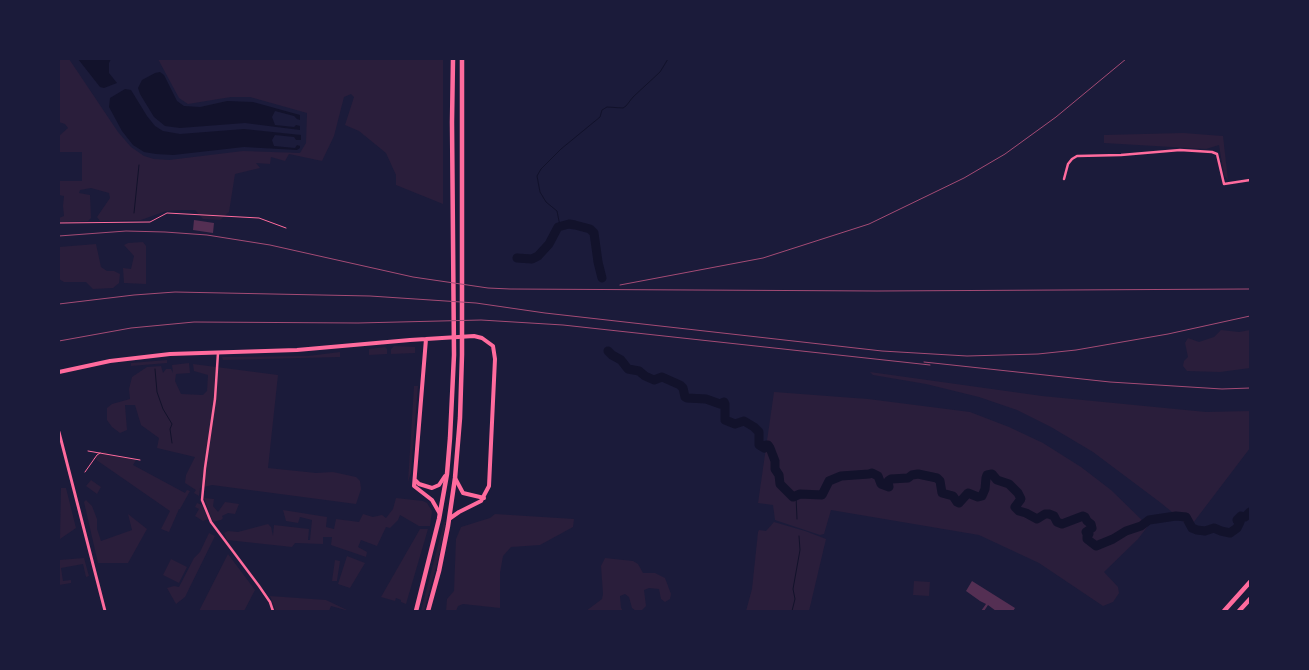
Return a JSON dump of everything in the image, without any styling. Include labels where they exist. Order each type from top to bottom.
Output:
[{"type":"main road","points":[[416,611],[428,570],[440,514],[450,438],[454,355],[453,59]]},
{"type":"main road","points":[[428,611],[439,571],[449,519],[455,478],[460,418],[462,355],[462,59]]},
{"type":"main road","points":[[59,372],[128,358],[170,354],[297,350],[388,341],[474,336],[482,338],[493,346],[495,359],[489,486],[484,498],[480,502],[449,519]]},
{"type":"main road","points":[[426,339],[415,479],[416,489],[432,500],[440,514]]},
{"type":"main road","points":[[415,479],[419,484],[432,488],[439,485],[446,474]]},
{"type":"main road","points":[[455,478],[463,494],[484,498]]},
{"type":"main road","points":[[1224,611],[1250,582]]},
{"type":"main road","points":[[1239,611],[1250,599]]},
{"type":"street","points":[[1064,179],[1068,164],[1077,156],[1121,155],[1180,150],[1217,154],[1224,184],[1250,180]]},
{"type":"street","points":[[218,351],[215,399],[200,500],[211,522],[264,593],[273,611]]},
{"type":"street","points":[[59,432],[105,611]]},
{"type":"street","points":[[59,455],[64,453]]},
{"type":"lane","points":[[59,223],[150,222],[167,213],[259,218],[286,228]]},
{"type":"path","points":[[88,451],[140,460]]},
{"type":"path","points":[[85,472],[97,454],[101,453]]},
{"type":"shaded area","points":[[59,59],[69,59],[118,132],[131,147],[144,156],[169,160],[243,151],[300,153],[306,143],[307,113],[250,97],[231,97],[188,104],[179,98],[158,59],[443,59],[443,204],[396,185],[396,175],[386,153],[359,131],[345,125],[354,97],[351,94],[344,97],[334,136],[322,161],[289,154],[285,161],[271,157],[270,164],[256,163],[260,168],[235,174],[229,212],[220,220],[203,219],[195,210],[183,210],[166,211],[141,220],[100,221],[97,217],[110,198],[109,193],[91,188],[80,190],[79,193],[90,195],[91,218],[88,221],[59,222],[59,218],[64,216],[64,196],[59,195],[59,181],[82,181],[82,152],[59,152],[59,136],[68,128],[65,124],[59,122]]},
{"type":"shaded area","points":[[78,59],[111,59],[109,73],[117,83],[104,88],[100,87]]},
{"type":"shaded area","points":[[160,72],[164,75],[177,101],[184,106],[200,107],[227,101],[253,102],[300,115],[300,120],[294,116],[275,111],[272,117],[275,125],[294,127],[296,125],[300,126],[300,130],[245,123],[180,128],[165,126],[154,117],[138,88],[142,80]]},
{"type":"shaded area","points":[[125,89],[131,90],[147,116],[155,126],[163,131],[180,134],[244,129],[301,135],[301,140],[296,140],[294,137],[275,135],[272,140],[274,146],[295,148],[297,145],[300,148],[297,150],[244,147],[173,155],[144,152],[133,145],[122,131],[109,107],[110,98]]},
{"type":"shaded area","points":[[1183,133],[1223,136],[1228,180],[1224,175],[1219,145],[1206,149],[1104,143],[1104,135]]},
{"type":"shaded area","points":[[143,242],[146,246],[146,284],[124,283],[123,268],[131,269],[134,256],[124,245]]},
{"type":"shaded area","points":[[96,244],[101,267],[107,271],[114,271],[120,274],[119,283],[113,288],[93,289],[86,282],[64,282],[59,279],[59,247]]},
{"type":"shaded area","points":[[1221,330],[1239,332],[1250,330],[1250,368],[1220,372],[1187,371],[1183,366],[1184,361],[1188,357],[1185,343],[1188,338],[1199,342],[1214,337]]},
{"type":"shaded area","points":[[394,346],[415,347],[415,353],[391,354],[391,349]]},
{"type":"shaded area","points":[[385,347],[387,354],[369,355],[369,349]]},
{"type":"shaded area","points":[[340,352],[340,357],[223,360],[222,357],[308,356]]},
{"type":"shaded area","points":[[167,360],[167,363],[131,366],[131,363]]},
{"type":"shaded area","points":[[189,363],[190,373],[176,374],[175,381],[181,394],[203,395],[207,391],[208,375],[194,371],[193,364],[278,375],[268,468],[316,473],[333,472],[356,477],[360,481],[361,489],[356,504],[212,485],[200,488],[199,496],[194,493],[196,490],[185,483],[186,475],[195,457],[157,448],[159,438],[141,425],[135,405],[125,405],[127,430],[120,433],[112,427],[107,420],[107,408],[112,404],[130,399],[129,389],[132,377],[147,367],[161,366],[163,373],[166,369],[171,369],[173,373],[172,365]]},
{"type":"shaded area","points":[[870,372],[1042,396],[1206,412],[1250,411],[1250,448],[1190,527],[1093,452],[1051,427],[1017,410],[979,397],[926,384],[873,375]]},
{"type":"shaded area","points":[[414,386],[418,386],[411,472],[408,482]]},
{"type":"shaded area","points":[[774,392],[868,399],[970,412],[1043,443],[1081,467],[1111,490],[1148,526],[1138,539],[1104,572],[1118,587],[1119,593],[1113,602],[1103,606],[1039,563],[979,535],[831,510],[824,534],[820,535],[775,520],[773,505],[758,503]]},
{"type":"shaded area","points":[[95,452],[106,452],[110,455],[136,460],[133,465],[185,493],[187,490],[190,491],[179,509],[169,532],[161,529],[170,511],[95,459],[90,459],[98,456]]},
{"type":"shaded area","points":[[91,480],[101,487],[97,494],[86,486]]},
{"type":"shaded area","points":[[61,488],[66,488],[76,528],[60,539]]},
{"type":"shaded area","points":[[204,498],[214,499],[213,506],[218,512],[225,502],[239,504],[235,514],[228,513],[222,516],[221,520],[213,522]]},
{"type":"shaded area","points":[[396,498],[427,503],[432,511],[430,526],[419,526],[400,515],[390,528],[386,527],[377,546],[361,540],[358,547],[367,552],[366,557],[331,545],[332,537],[323,537],[323,544],[295,543],[292,547],[227,540],[224,533],[228,531],[238,532],[268,524],[271,527],[273,536],[274,525],[309,529],[308,540],[310,540],[312,520],[300,517],[298,523],[286,521],[283,510],[327,517],[326,527],[334,529],[336,519],[359,522],[363,514],[373,517],[382,515],[386,518],[393,509]]},
{"type":"shaded area","points":[[86,500],[92,506],[97,519],[97,529],[101,541],[132,530],[128,514],[147,529],[128,563],[98,563],[84,502]]},
{"type":"shaded area","points":[[197,503],[202,505],[208,519],[203,521],[195,516],[199,509],[195,507]]},
{"type":"shaded area","points":[[495,514],[574,519],[573,527],[540,545],[511,547],[503,556],[500,573],[500,608],[463,604],[458,606],[456,611],[446,611],[447,599],[454,591],[456,539],[461,527],[490,518]]},
{"type":"shaded area","points":[[444,522],[446,522],[438,560],[424,611],[421,611]]},
{"type":"shaded area","points":[[774,522],[826,539],[809,611],[746,611],[752,589],[758,532],[759,530],[766,531]]},
{"type":"shaded area","points":[[420,529],[428,529],[406,604],[396,598],[395,601],[381,597]]},
{"type":"shaded area","points":[[209,533],[215,536],[185,597],[176,604],[167,588],[179,587]]},
{"type":"shaded area","points":[[228,554],[255,590],[244,611],[199,611]]},
{"type":"shaded area","points":[[347,556],[365,563],[350,588],[338,584]]},
{"type":"shaded area","points":[[84,558],[89,576],[86,577],[83,564],[61,568],[63,581],[71,580],[71,583],[59,585],[59,560]]},
{"type":"shaded area","points":[[605,558],[633,561],[638,564],[643,573],[655,573],[665,578],[671,594],[670,599],[665,602],[661,599],[659,589],[649,588],[644,590],[646,606],[642,610],[636,611],[632,608],[629,597],[625,594],[620,596],[623,611],[586,611],[602,599],[601,566]]},
{"type":"shaded area","points":[[171,559],[187,567],[179,583],[163,575]]},
{"type":"shaded area","points":[[335,560],[340,561],[337,581],[332,581]]},
{"type":"shaded area","points":[[914,581],[930,582],[929,596],[913,595]]},
{"type":"shaded area","points":[[270,596],[326,600],[349,611],[331,606],[329,611],[276,611]]},
{"type":"building","points":[[194,220],[214,223],[213,233],[193,230]]},
{"type":"building","points":[[972,581],[1015,608],[1013,611],[996,611],[988,605],[984,611],[981,611],[986,604],[966,591]]},
{"type":"waterway","points":[[560,226],[557,211],[546,202],[540,192],[537,176],[541,169],[561,149],[600,117],[602,110],[607,107],[623,108],[626,106],[660,72],[668,59]]},
{"type":"waterway","points":[[134,213],[139,165]]},
{"type":"waterway","points":[[517,258],[532,259],[538,256],[549,244],[558,227],[569,224],[575,225],[590,229],[594,233],[602,278]]},
{"type":"waterway","points":[[608,351],[621,360],[628,369],[639,371],[654,380],[662,377],[680,385],[687,398],[706,399],[720,404],[724,402],[725,420],[735,424],[744,421],[759,432],[759,445],[764,448],[768,445],[770,448],[780,484],[793,497],[800,494],[822,495],[829,481],[841,476],[872,473],[878,476],[881,484],[889,487],[888,481],[891,479],[908,478],[918,474],[937,478],[940,481],[942,493],[953,496],[959,503],[968,493],[978,497],[982,496],[987,475],[992,474],[997,480],[1009,484],[1018,493],[1021,499],[1015,507],[1019,511],[1037,519],[1045,514],[1049,514],[1062,524],[1083,516],[1085,517],[1092,528],[1086,532],[1089,534],[1087,539],[1096,546],[1126,531],[1141,526],[1149,520],[1176,516],[1186,517],[1192,528],[1197,530],[1205,531],[1214,528],[1230,533],[1237,528],[1240,522],[1237,520],[1241,516],[1245,517],[1250,512]]},
{"type":"waterway","points":[[155,369],[157,392],[163,409],[172,424],[170,429],[172,443]]},
{"type":"waterway","points":[[796,496],[797,519]]},
{"type":"waterway","points":[[792,611],[795,599],[793,589],[800,550],[799,536]]},
{"type":"railway","points":[[620,285],[763,258],[869,224],[964,178],[1005,154],[1056,117],[1126,59]]},
{"type":"railway","points":[[59,236],[126,231],[207,235],[270,245],[413,277],[488,288],[510,289],[877,291],[1250,289]]},
{"type":"railway","points":[[59,304],[175,292],[370,296],[476,303],[545,313],[882,351],[967,356],[1038,354],[1076,350],[1168,334],[1250,316]]},
{"type":"railway","points":[[59,341],[131,328],[194,322],[358,323],[481,320],[563,325],[930,365]]},
{"type":"railway","points":[[924,362],[1110,382],[1222,389],[1250,388]]}]
